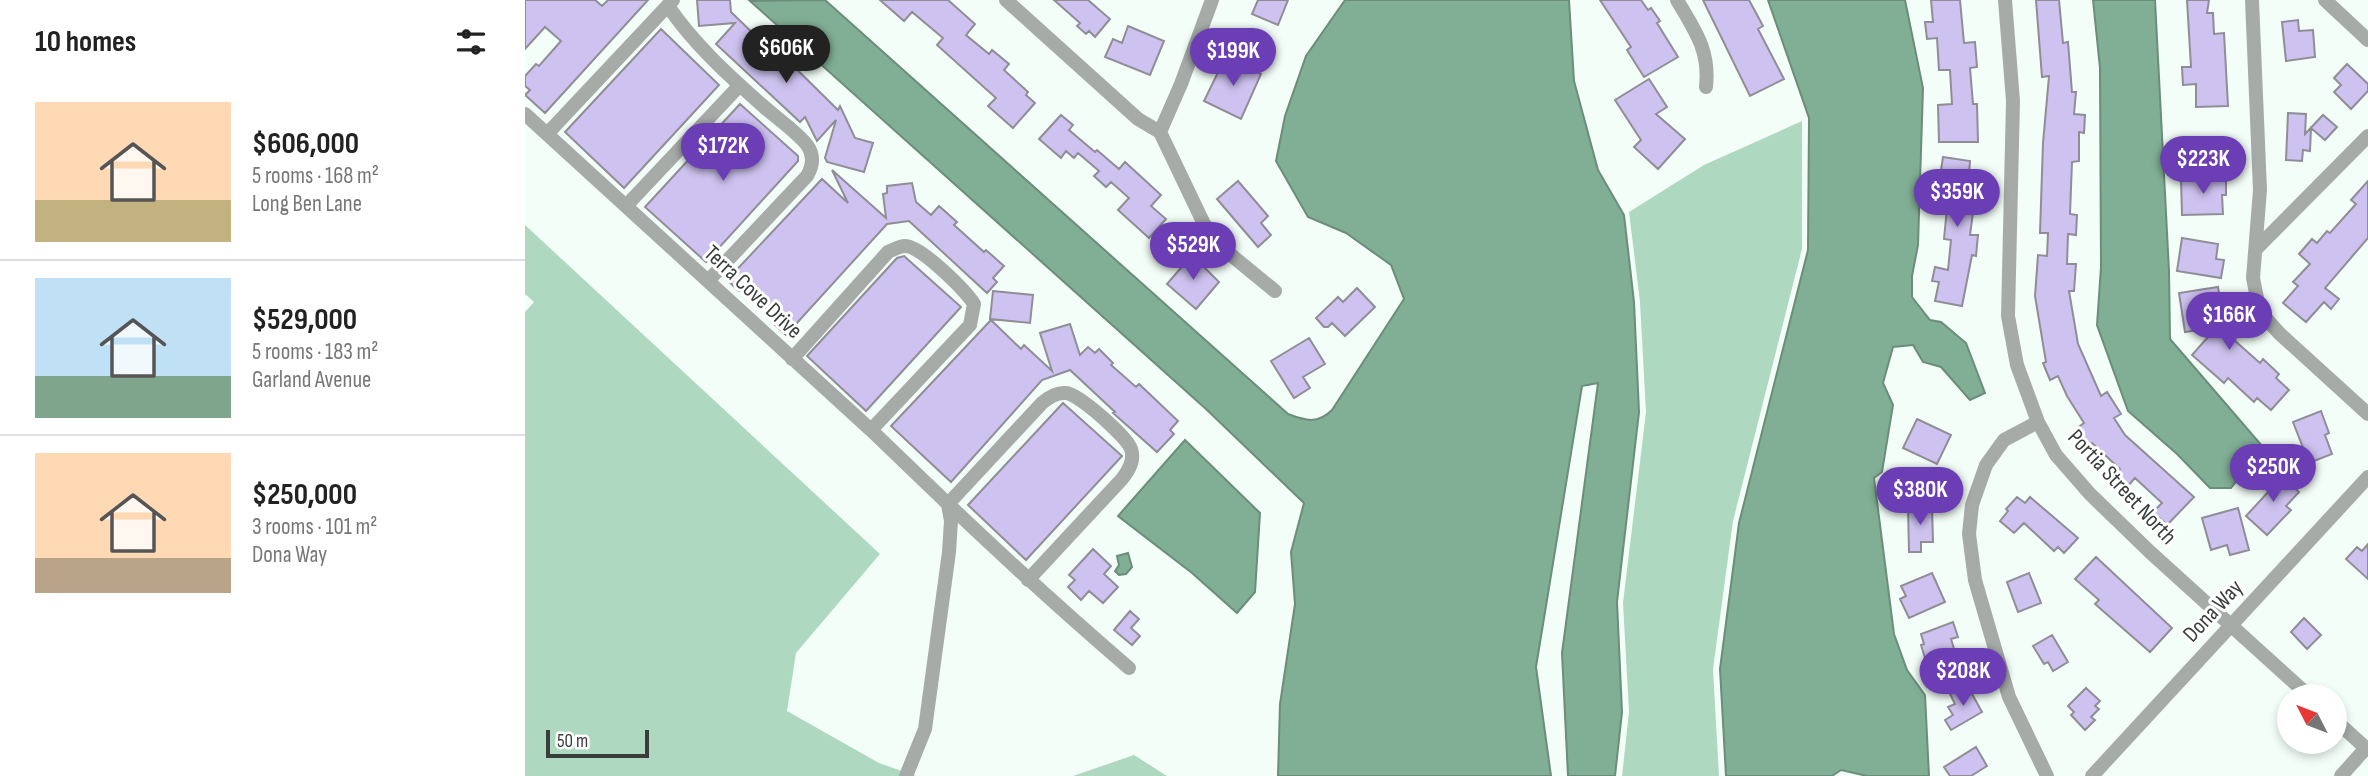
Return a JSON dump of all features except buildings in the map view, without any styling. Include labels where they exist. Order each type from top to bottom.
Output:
[{"type":"street","points":[[1006,0],[1138,119],[1160,132],[1204,224],[1226,250],[1275,291]]},
{"type":"street","points":[[1160,132],[1212,0]]},
{"type":"street","points":[[1678,0],[1707,56],[1706,87]]},
{"type":"street","name":"Portia Street North","points":[[2005,0],[2013,101],[2008,316],[2017,365],[2038,422],[2056,455],[2090,494],[2296,684]]},
{"type":"street","points":[[2252,0],[2260,190],[2254,290],[2262,314],[2279,333],[2368,414]]},
{"type":"street","points":[[2325,0],[2368,40]]},
{"type":"street","points":[[547,134],[671,3],[679,22],[740,85],[806,144],[812,158],[807,176],[708,281]]},
{"type":"street","points":[[626,206],[740,85]]},
{"type":"street","name":"Terra Cove Drive","points":[[525,114],[871,430],[1028,580],[1129,668]]},
{"type":"street","points":[[2256,249],[2368,136]]},
{"type":"street","points":[[792,359],[888,252],[905,246],[917,249],[964,291],[974,304],[970,325],[871,430]]},
{"type":"street","points":[[906,776],[925,729],[949,552],[951,521],[948,504],[1042,403],[1053,395],[1064,393],[1080,398],[1124,439],[1132,456],[1127,474],[1028,580]]},
{"type":"street","points":[[2038,422],[2004,440],[1990,458],[1975,495],[1969,534],[1975,580],[2010,697],[2047,776]]},
{"type":"street","name":"Dona Way","points":[[2092,776],[2368,477]]},
{"type":"street","points":[[2341,776],[2367,749],[2347,731]]},
{"type":"shaded area","points":[[825,0],[1288,414],[1312,420],[1322,418],[1332,410],[1404,299],[1391,265],[1346,233],[1308,217],[1276,161],[1285,116],[1306,56],[1345,0],[1569,0],[1574,81],[1598,170],[1624,215],[1634,302],[1639,412],[1617,602],[1622,712],[1615,776],[1568,776],[1562,653],[1598,383],[1582,386],[1536,667],[1551,776],[1278,776],[1280,704],[1295,604],[1291,552],[1304,503],[1206,409],[750,1]]},
{"type":"shaded area","points":[[1768,0],[1905,0],[1923,88],[1918,245],[1912,276],[1912,297],[1930,320],[1941,322],[1966,343],[1985,393],[1970,400],[1941,367],[1923,362],[1913,345],[1893,347],[1883,383],[1893,405],[1882,472],[1874,478],[1894,634],[1907,670],[1925,695],[1929,776],[1867,776],[1841,770],[1832,776],[1726,776],[1720,669],[1739,523],[1808,250],[1809,118]]},
{"type":"shaded area","points":[[2093,0],[2155,0],[2170,339],[2263,447],[2231,488],[2210,488],[2177,454],[2128,411],[2097,325],[2101,267],[2100,68]]},
{"type":"shaded area","points":[[1802,121],[1802,249],[1733,521],[1713,669],[1719,776],[1622,776],[1629,712],[1623,603],[1646,412],[1640,302],[1629,212],[1704,165]]},
{"type":"shaded area","points":[[525,225],[880,554],[796,653],[787,711],[879,763],[916,776],[525,776],[525,312],[534,302],[525,294]]},
{"type":"shaded area","points":[[1185,440],[1260,513],[1255,592],[1237,613],[1192,573],[1118,516]]},
{"type":"shaded area","points":[[1128,553],[1132,567],[1126,574],[1119,575],[1115,571],[1119,565],[1117,556]]},
{"type":"shaded area","points":[[1134,755],[1167,776],[1073,776]]}]
